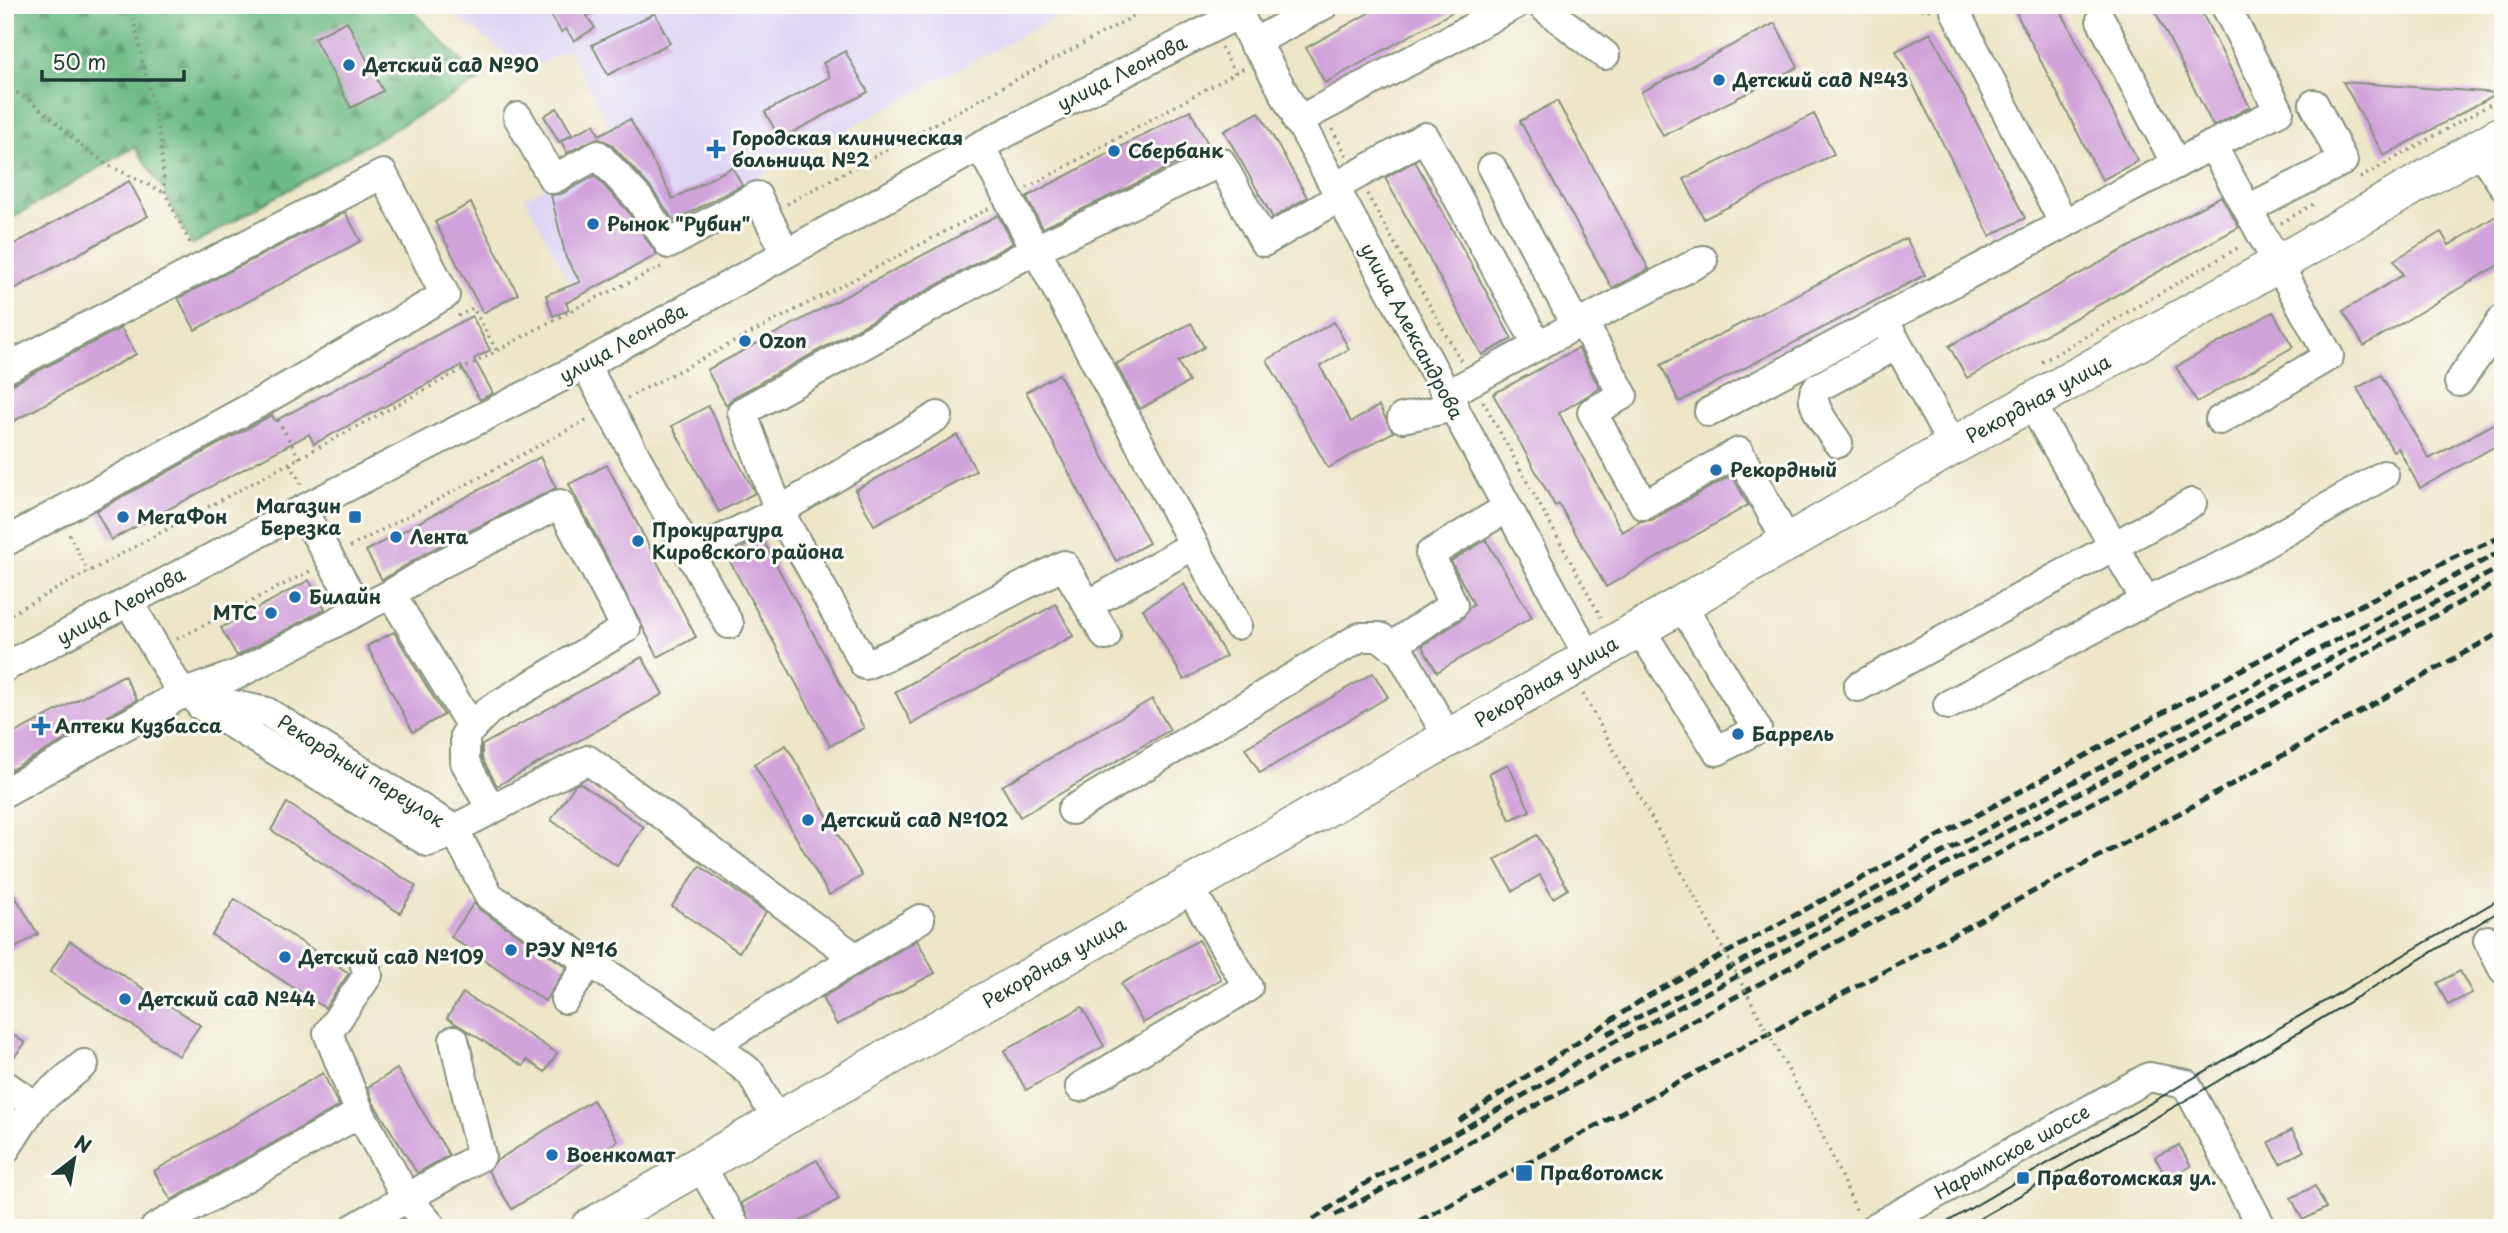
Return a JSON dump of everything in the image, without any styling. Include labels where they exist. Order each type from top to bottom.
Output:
[{"type":"main road","name":"Рекордная улица","points":[[589,1228],[1640,629],[1953,446],[2491,141]]},
{"type":"street","points":[[1259,50],[1324,5]]},
{"type":"street","points":[[1309,114],[1515,5]]},
{"type":"street","points":[[1541,5],[1605,55]]},
{"type":"street","points":[[1838,443],[1813,401],[1813,393],[1817,388],[1891,333],[2064,225],[2280,111],[2225,5]]},
{"type":"street","name":"улица Александрова","points":[[1237,10],[1259,50],[1309,114],[1344,186],[1458,394],[1507,508],[1589,658]]},
{"type":"street","name":"улица Леонова","points":[[5,667],[585,365],[981,146],[1211,28],[1237,10]]},
{"type":"street","points":[[1955,11],[2064,225]]},
{"type":"street","points":[[2101,20],[2176,164]]},
{"type":"street","points":[[2248,209],[2343,161],[2314,104]]},
{"type":"street","points":[[518,117],[553,179],[598,155],[639,199],[669,244],[757,196],[786,253]]},
{"type":"street","points":[[1105,636],[1064,565],[893,653],[864,665],[779,511],[742,412],[1036,249],[1221,162],[1264,242],[1344,186],[1425,137],[1538,346]]},
{"type":"street","points":[[2491,141],[2503,185]]},
{"type":"street","points":[[2212,145],[2329,356],[2220,419]]},
{"type":"street","points":[[981,146],[1237,625]]},
{"type":"street","points":[[1492,168],[1579,323],[1623,395],[1592,412],[1644,505],[1739,453],[1788,544]]},
{"type":"street","points":[[5,369],[383,174],[445,295],[266,400],[5,542]]},
{"type":"street","points":[[1402,418],[1458,394],[1579,323],[1703,260]]},
{"type":"street","points":[[2459,382],[2503,319]]},
{"type":"street","points":[[1709,412],[1891,333]]},
{"type":"street","points":[[1891,333],[1953,446]]},
{"type":"street","points":[[585,365],[729,624]]},
{"type":"street","points":[[2031,403],[2146,601]]},
{"type":"street","points":[[691,554],[779,511],[938,416]]},
{"type":"street","points":[[1948,705],[2146,601],[2243,555],[2384,475]]},
{"type":"street","points":[[1858,687],[2192,503]]},
{"type":"street","points":[[5,792],[182,694],[239,674],[391,594],[435,567],[560,504],[626,628],[488,711],[465,735],[464,762],[492,809]]},
{"type":"street","points":[[1392,646],[1453,605],[1430,554],[1507,508]]},
{"type":"street","points":[[302,510],[359,610]]},
{"type":"street","points":[[1088,605],[1194,545]]},
{"type":"street","points":[[391,594],[472,728]]},
{"type":"street","points":[[129,602],[182,694],[428,842],[455,831],[588,760],[856,958]]},
{"type":"street","points":[[1640,629],[1717,751],[1757,729],[1681,604]]},
{"type":"street","points":[[1072,810],[1360,637],[1380,637],[1401,653],[1448,738]]},
{"type":"street","name":"Рекордный переулок","points":[[182,694],[267,712],[455,831],[489,896],[714,1044],[751,1073],[777,1121]]},
{"type":"street","points":[[267,712],[283,756]]},
{"type":"street","points":[[1080,1087],[1248,987],[1188,885]]},
{"type":"street","points":[[714,1044],[920,919]]},
{"type":"street","points":[[2487,940],[2503,969]]},
{"type":"street","points":[[565,999],[590,962]]},
{"type":"street","points":[[365,965],[368,975],[328,1033],[360,1113],[406,1197],[433,1228]]},
{"type":"street","points":[[354,1228],[481,1156],[454,1040]]},
{"type":"street","points":[[5,1150],[34,1105],[84,1064]]},
{"type":"street","name":"Нарымское шоссе","points":[[1867,1222],[2149,1077],[2186,1084],[2262,1228]]},
{"type":"street","points":[[5,1085],[34,1105]]},
{"type":"street","points":[[155,1228],[360,1113]]},
{"type":"street","points":[[701,1166],[736,1228]]},
{"type":"path","points":[[130,5],[160,137],[166,193],[202,267]]},
{"type":"path","points":[[767,215],[1154,5]]},
{"type":"path","points":[[1879,5],[1955,11]]},
{"type":"path","points":[[1211,28],[1235,73]]},
{"type":"path","points":[[156,649],[330,560],[365,537],[1009,198],[1235,73],[1259,50]]},
{"type":"path","points":[[5,85],[26,98],[80,145],[110,166],[166,193]]},
{"type":"path","points":[[1309,114],[1344,186],[1458,394],[1601,617]]},
{"type":"path","points":[[5,617],[574,309],[671,262]]},
{"type":"path","points":[[429,303],[441,325],[473,308],[497,352]]},
{"type":"path","points":[[266,400],[300,459]]},
{"type":"path","points":[[59,513],[88,572]]},
{"type":"path","points":[[1674,857],[1867,1222]]},
{"type":"shaded area","name":"Городская клиническая больница №2","points":[[441,5],[1078,5],[664,228],[568,49],[528,70]]},
{"type":"shaded area","name":"Рынок \"Рубин\"","points":[[610,153],[661,250],[576,294],[525,198]]},
{"type":"green space","points":[[5,5],[407,5],[480,80],[192,245],[165,193],[135,147],[5,222]]},
{"type":"building","points":[[545,5],[606,5],[587,16],[595,28],[574,41],[566,29],[561,32]]},
{"type":"building","points":[[1383,5],[1465,5],[1325,83],[1306,48]]},
{"type":"building","points":[[2012,5],[2058,5],[2138,161],[2102,180]]},
{"type":"building","points":[[2152,5],[2198,5],[2250,107],[2213,126]]},
{"type":"building","points":[[655,13],[670,43],[608,75],[592,45]]},
{"type":"building","name":"Детский сад №90","points":[[347,21],[383,91],[351,108],[314,38]]},
{"type":"building","name":"Детский сад №43","points":[[1775,23],[1798,67],[1663,136],[1641,92]]},
{"type":"building","points":[[1931,33],[2025,218],[1990,236],[1896,51]]},
{"type":"building","points":[[845,51],[868,92],[780,139],[765,112],[830,77],[823,63]]},
{"type":"building","points":[[2343,82],[2498,93],[2384,156]]},
{"type":"building","points":[[1557,101],[1649,269],[1612,288],[1520,121]]},
{"type":"building","points":[[557,108],[572,134],[559,142],[544,116]]},
{"type":"building","points":[[1190,110],[1209,146],[1043,228],[1026,197]]},
{"type":"building","points":[[1259,112],[1307,197],[1273,218],[1224,131]]},
{"type":"building","name":"Детский сад №43","points":[[1814,114],[1834,154],[1704,219],[1684,179]]},
{"type":"building","points":[[630,119],[673,199],[732,167],[742,185],[674,221],[651,188],[610,143],[597,138],[567,153],[561,141],[594,124],[599,135]]},
{"type":"building","points":[[1415,161],[1512,339],[1482,355],[1385,178]]},
{"type":"building","name":"Рынок \"Рубин\"","points":[[595,176],[626,209],[657,255],[566,303],[569,310],[553,316],[546,295],[580,282],[566,258],[551,195],[561,194]]},
{"type":"building","points":[[129,181],[148,216],[5,294],[5,249]]},
{"type":"building","points":[[2221,196],[2239,227],[1967,378],[1949,346]]},
{"type":"building","points":[[471,203],[518,294],[483,313],[435,222]]},
{"type":"building","points":[[345,212],[361,241],[195,330],[178,298]]},
{"type":"building","points":[[998,215],[1013,243],[734,397],[726,405],[707,370]]},
{"type":"building","points":[[2496,216],[2503,227],[2503,262],[2364,346],[2343,311],[2403,275],[2394,260],[2441,232],[2449,245]]},
{"type":"building","points":[[1906,238],[1925,275],[1679,402],[1661,365]]},
{"type":"building","points":[[2273,312],[2293,347],[2197,402],[2176,367]]},
{"type":"building","points":[[472,316],[490,350],[474,359],[493,393],[480,400],[461,366],[314,444],[309,434],[111,540],[96,511],[272,415],[275,421]]},
{"type":"building","points":[[1334,322],[1349,349],[1320,366],[1351,422],[1379,406],[1393,432],[1328,468],[1267,360]]},
{"type":"building","points":[[1191,323],[1204,347],[1178,362],[1189,382],[1140,409],[1116,364]]},
{"type":"building","points":[[121,328],[136,354],[5,426],[5,385],[13,384]]},
{"type":"building","points":[[1578,348],[1600,388],[1559,413],[1622,532],[1641,521],[1652,520],[1732,475],[1748,505],[1606,587],[1559,504],[1555,506],[1493,394]]},
{"type":"building","points":[[1059,374],[1149,543],[1116,561],[1026,392]]},
{"type":"building","points":[[2381,375],[2429,459],[2503,419],[2503,442],[2420,488],[2398,448],[2393,451],[2357,388]]},
{"type":"building","points":[[708,406],[755,493],[719,512],[672,426]]},
{"type":"building","points":[[957,435],[976,471],[874,525],[855,490]]},
{"type":"building","points":[[540,457],[556,488],[427,552],[382,580],[366,551]]},
{"type":"building","points":[[607,465],[696,637],[658,657],[569,484]]},
{"type":"building","points":[[762,538],[864,728],[830,746],[727,556]]},
{"type":"building","points":[[1486,540],[1532,617],[1437,672],[1422,646],[1462,619],[1474,605],[1451,561]]},
{"type":"building","points":[[309,580],[325,609],[237,656],[221,628]]},
{"type":"building","points":[[1184,584],[1226,656],[1184,680],[1143,609]]},
{"type":"building","points":[[1056,604],[1073,636],[912,724],[895,692]]},
{"type":"building","points":[[394,632],[444,715],[413,732],[367,646]]},
{"type":"building","points":[[642,657],[663,694],[497,786],[482,758],[482,745]]},
{"type":"building","points":[[1373,673],[1388,697],[1260,773],[1245,748]]},
{"type":"building","points":[[124,675],[137,700],[5,773],[5,738]]},
{"type":"building","points":[[1152,699],[1170,730],[1020,817],[1002,786]]},
{"type":"building","name":"Детский сад №102","points":[[786,745],[862,876],[829,895],[754,764]]},
{"type":"building","points":[[1508,764],[1530,811],[1510,820],[1489,773]]},
{"type":"building","points":[[580,783],[644,827],[617,866],[551,820],[575,785]]},
{"type":"building","points":[[287,803],[416,886],[400,913],[271,830]]},
{"type":"building","points":[[1537,835],[1568,889],[1553,898],[1540,875],[1513,891],[1495,860]]},
{"type":"building","points":[[700,866],[766,912],[739,952],[672,906]]},
{"type":"building","points":[[5,880],[38,934],[5,954]]},
{"type":"building","name":"Детский сад №109","points":[[235,899],[349,973],[325,1008],[212,935]]},
{"type":"building","name":"РЭУ №16","points":[[474,903],[480,910],[567,967],[545,1001],[451,937]]},
{"type":"building","points":[[917,940],[935,973],[837,1025],[822,998]]},
{"type":"building","points":[[1199,940],[1221,979],[1143,1023],[1121,984]]},
{"type":"building","name":"Детский сад №44","points":[[70,941],[200,1025],[179,1056],[50,972]]},
{"type":"building","points":[[2460,971],[2472,993],[2448,1005],[2437,983]]},
{"type":"building","points":[[463,993],[557,1053],[545,1072],[527,1060],[523,1066],[447,1018]]},
{"type":"building","points":[[1082,1007],[1104,1046],[1026,1090],[1004,1051]]},
{"type":"building","points":[[5,1029],[25,1043],[5,1069]]},
{"type":"building","points":[[397,1069],[449,1155],[417,1173],[373,1102],[368,1087]]},
{"type":"building","points":[[323,1073],[339,1106],[171,1200],[154,1171]]},
{"type":"building","name":"Военкомат","points":[[593,1100],[618,1141],[512,1209],[488,1171],[496,1161]]},
{"type":"building","points":[[2292,1130],[2304,1151],[2280,1164],[2269,1142]]},
{"type":"building","points":[[2179,1145],[2191,1166],[2167,1179],[2155,1157]]},
{"type":"building","points":[[817,1160],[839,1199],[788,1228],[753,1228],[741,1203]]},
{"type":"building","points":[[2315,1186],[2326,1208],[2303,1220],[2291,1198]]},
{"type":"tram line","points":[[1937,1228],[2503,897]]},
{"type":"tram line","points":[[1963,1228],[2193,1096],[2503,909]]},
{"type":"railway","points":[[1459,1121],[1648,996],[2339,616],[2451,559],[2503,536]]},
{"type":"railway","points":[[1607,1034],[2503,550]]},
{"type":"railway","points":[[1301,1228],[1363,1185],[1556,1077],[1577,1062],[2503,566]]},
{"type":"railway","points":[[1335,1215],[2503,579]]},
{"type":"railway","points":[[1406,1228],[2202,801],[2503,631]]},
{"type":"place","name":"Детский сад №90","points":[[349,65]]},
{"type":"place","name":"Детский сад №43","points":[[1719,80]]},
{"type":"place","name":"Городская клиническая больница №2","points":[[716,149]]},
{"type":"place","name":"Сбербанк","points":[[1114,151]]},
{"type":"place","name":"Рынок \"Рубин\"","points":[[593,224]]},
{"type":"place","name":"Ozon","points":[[745,341]]},
{"type":"place","name":"Рекордный","points":[[1716,470]]},
{"type":"place","name":"МегаФон","points":[[123,517]]},
{"type":"place","name":"Магазин Березка","points":[[355,517]]},
{"type":"place","name":"Лента","points":[[396,537]]},
{"type":"place","name":"Прокуратура Кировского района","points":[[638,541]]},
{"type":"place","name":"Билайн","points":[[295,597]]},
{"type":"place","name":"МТС","points":[[271,613]]},
{"type":"place","name":"Аптеки Кузбасса","points":[[41,726]]},
{"type":"place","name":"Баррель","points":[[1738,734]]},
{"type":"place","name":"Детский сад №102","points":[[808,820]]},
{"type":"place","name":"РЭУ №16","points":[[511,950]]},
{"type":"place","name":"Детский сад №109","points":[[285,957]]},
{"type":"place","name":"Детский сад №44","points":[[125,999]]},
{"type":"place","name":"Военкомат","points":[[552,1155]]},
{"type":"place","name":"Правотомск","points":[[1524,1173]]},
{"type":"place","name":"Правотомская ул.","points":[[2023,1178]]}]
